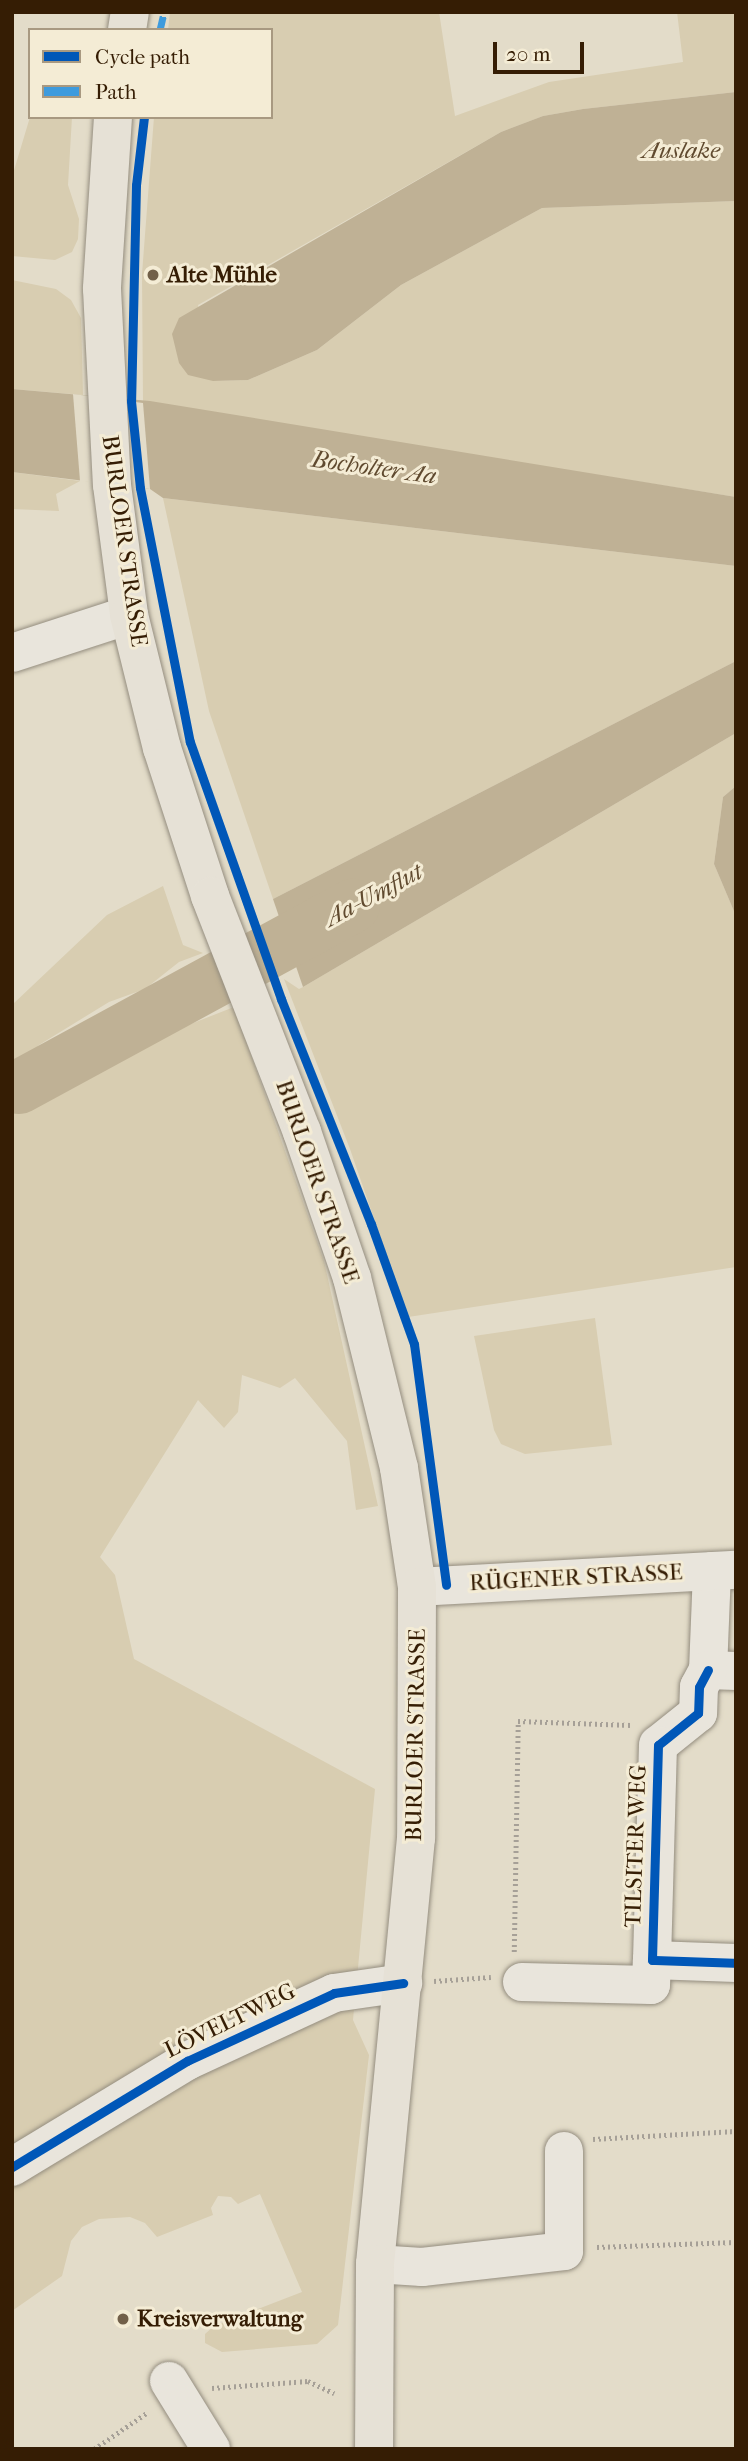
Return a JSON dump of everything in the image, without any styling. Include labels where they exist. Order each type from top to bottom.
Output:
[{"type":"main road","name":"BURLOER STRASSE","points":[[113,119],[102,268],[106,398],[112,485],[129,615],[162,748],[210,896],[256,1009],[352,1278],[399,1468],[417,1587],[416,1838],[375,2264],[374,2449]]},
{"type":"street","points":[[12,653],[129,615]]},
{"type":"street","name":"RÜGENER STRASSE","points":[[417,1587],[724,1571]]},
{"type":"street","name":"TILSITER WEG","points":[[518,1979],[652,1985],[658,1745],[698,1713],[699,1687],[722,1670],[724,1571]]},
{"type":"street","name":"TILSITER WEG","points":[[652,1961],[736,1963]]},
{"type":"street","name":"LÖVELTWEG","points":[[12,2167],[187,2061],[334,1993],[403,1983]]},
{"type":"street","points":[[375,2264],[422,2267],[564,2251],[564,2151]]},
{"type":"street","points":[[169,2381],[211,2449]]},
{"type":"path","points":[[403,1983],[518,1979]]},
{"type":"path","points":[[564,2151],[577,2140],[736,2131]]},
{"type":"path","points":[[564,2251],[678,2241],[736,2242]]},
{"type":"shaded area","points":[[170,12],[439,12],[455,116],[549,82],[683,62],[677,12],[736,12],[736,92],[583,109],[543,116],[501,132],[198,305],[213,381],[248,380],[317,350],[401,285],[542,208],[736,201],[736,497],[143,403],[142,274],[154,119],[273,119],[273,28],[168,28]]},
{"type":"shaded area","points":[[29,119],[72,119],[68,185],[79,219],[78,239],[72,252],[55,260],[12,256],[12,177]]},
{"type":"shaded area","points":[[12,280],[56,289],[71,300],[81,318],[83,395],[12,389]]},
{"type":"shaded area","points":[[12,472],[80,481],[56,494],[59,511],[12,509]]},
{"type":"shaded area","points":[[163,498],[736,566],[736,661],[273,899],[209,711]]},
{"type":"shaded area","points":[[736,733],[736,786],[723,797],[714,864],[736,916],[736,1267],[408,1317],[350,1149],[284,979],[299,989],[303,987]]},
{"type":"shaded area","points":[[163,886],[183,945],[203,953],[179,962],[145,989],[109,1002],[39,1045],[12,1076],[12,1005],[107,915]]},
{"type":"shaded area","points":[[234,1007],[324,1261],[378,1506],[356,1510],[347,1441],[295,1378],[280,1388],[242,1375],[238,1412],[224,1428],[198,1400],[100,1557],[115,1575],[134,1659],[375,1789],[353,2020],[369,2055],[338,2325],[317,2344],[222,2352],[205,2343],[205,2334],[214,2326],[302,2292],[260,2194],[238,2204],[231,2197],[218,2196],[211,2208],[213,2215],[157,2237],[145,2223],[130,2217],[99,2219],[82,2227],[71,2241],[62,2276],[12,2311],[12,1100],[25,1092],[72,1086],[155,1038]]},
{"type":"shaded area","points":[[595,1318],[612,1445],[525,1454],[501,1444],[494,1430],[474,1336]]},
{"type":"water","name":"Auslake","points":[[736,92],[736,201],[542,208],[401,285],[317,350],[248,380],[213,381],[188,375],[179,363],[172,334],[179,318],[501,132],[543,116],[583,109]]},
{"type":"water","name":"Bocholter Aa","points":[[12,389],[150,401],[736,497],[736,566],[163,498],[150,489],[12,472]]},
{"type":"water","points":[[736,661],[736,733],[303,987],[273,899]]},
{"type":"water","points":[[736,786],[736,916],[714,864],[723,797]]},
{"type":"pier","points":[[73,394],[143,403],[150,489],[80,481]]},
{"type":"waterway","name":"Aa-Umflut","points":[[19,1087],[353,906]]},
{"type":"waterway","name":"Aa-Umflut","points":[[12,1091],[19,1087]]},
{"type":"marked path","points":[[160,28],[164,12]]},
{"type":"cycle path","points":[[144,119],[136,185],[131,401],[140,488],[190,742],[281,999],[371,1224],[414,1344],[446,1585]]},
{"type":"cycle path","points":[[708,1670],[699,1687],[698,1713],[658,1745],[652,1960],[736,1963]]},
{"type":"cycle path","points":[[12,2167],[187,2061],[334,1993],[403,1983]]},
{"type":"place","name":"Alte Mühle","points":[[153,275]]},
{"type":"place","name":"Kreisverwaltung","points":[[123,2319]]}]
